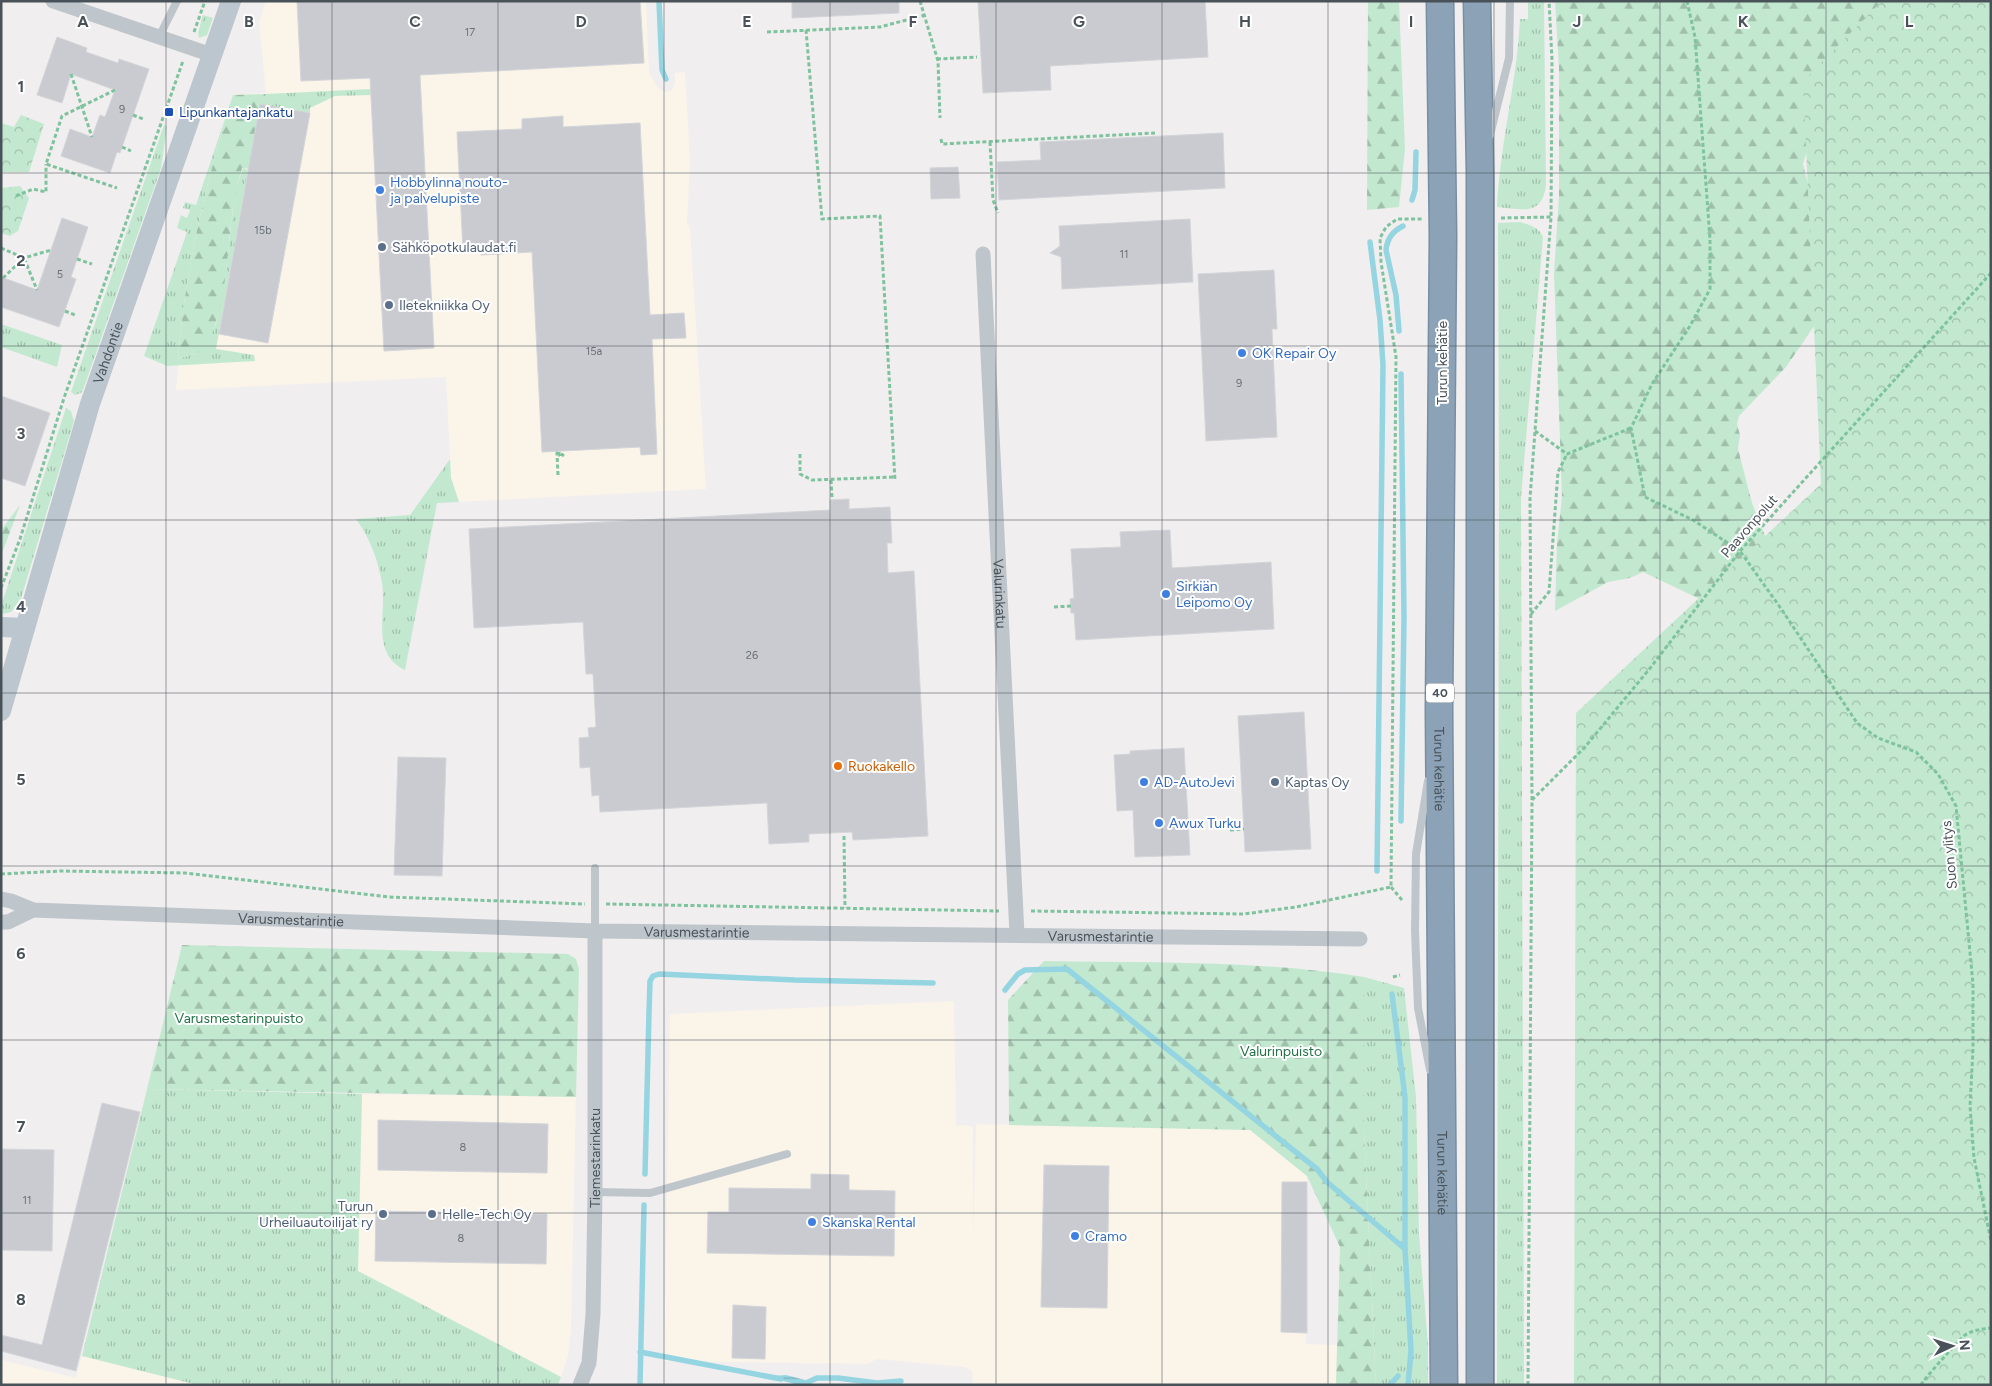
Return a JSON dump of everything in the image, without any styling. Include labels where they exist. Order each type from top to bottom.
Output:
[{"type":"highway","name":"Turun kehätie","points":[[1440,1],[1443,246],[1439,710],[1444,1136],[1444,1385]]},
{"type":"highway","points":[[1477,1],[1480,173],[1480,1385]]},
{"type":"street","points":[[53,1],[212,55]]},
{"type":"street","name":"Vahdontie","points":[[1,711],[90,404],[231,1]]},
{"type":"street","name":"Valurinkatu","points":[[983,254],[1017,934]]},
{"type":"street","points":[[1,628],[25,628]]},
{"type":"street","name":"Varusmestarintie","points":[[1,899],[12,901],[33,910],[595,931],[1360,939]]},
{"type":"street","name":"Varusmestarintie","points":[[1,922],[8,922],[33,910]]},
{"type":"street","name":"Tiemestarinkatu","points":[[580,1385],[588,1363],[593,1314],[595,931]]},
{"type":"lane","points":[[159,37],[177,1]]},
{"type":"lane","points":[[1480,173],[1510,58],[1510,1]]},
{"type":"lane","points":[[1430,768],[1439,710]]},
{"type":"lane","points":[[1429,777],[1416,854],[1415,932],[1417,998],[1444,1136]]},
{"type":"lane","points":[[595,931],[596,868]]},
{"type":"lane","points":[[595,1192],[650,1192],[787,1154]]},
{"type":"path","points":[[1,588],[20,539],[64,398],[205,1]]},
{"type":"path","points":[[920,1],[937,59],[940,118]]},
{"type":"path","points":[[1528,1385],[1532,800],[1530,498],[1550,216],[1552,60],[1549,1]]},
{"type":"path","points":[[1531,614],[1549,592],[1558,472],[1567,454],[1631,428],[1652,384],[1690,326],[1710,288],[1710,239],[1695,37],[1687,1]]},
{"type":"path","points":[[767,32],[886,26],[925,15]]},
{"type":"path","points":[[800,454],[800,474],[812,480],[895,479],[880,216],[822,219],[806,30]]},
{"type":"path","points":[[937,59],[977,57]]},
{"type":"path","points":[[72,74],[92,137]]},
{"type":"path","points":[[16,196],[33,189],[46,192],[46,164],[62,116],[115,90]]},
{"type":"path","points":[[133,115],[143,119]]},
{"type":"path","points":[[941,139],[942,144],[1155,132]]},
{"type":"path","points":[[990,142],[993,200],[998,213]]},
{"type":"path","points":[[122,147],[132,150]]},
{"type":"path","points":[[46,164],[117,188]]},
{"type":"path","points":[[1497,218],[1550,216]]},
{"type":"path","points":[[1402,900],[1391,887],[1396,357],[1381,262],[1380,238],[1386,227],[1397,219],[1425,219]]},
{"type":"path","points":[[1,248],[24,258],[37,290]]},
{"type":"path","points":[[3,278],[24,258],[50,250]]},
{"type":"path","points":[[77,259],[92,264]]},
{"type":"path","name":"Paavonpolut","points":[[1532,800],[1591,739],[1651,667],[1740,552],[1991,273]]},
{"type":"path","points":[[64,311],[74,315]]},
{"type":"path","name":"Suon ylitys","points":[[1631,428],[1645,497],[1693,520],[1740,552],[1782,610],[1857,723],[1878,738],[1916,752],[1938,774],[1956,806],[1973,984],[1973,1049],[1970,1106],[1974,1158],[1991,1240]]},
{"type":"path","points":[[1535,431],[1567,454]]},
{"type":"path","points":[[558,475],[557,453],[559,453]]},
{"type":"path","points":[[831,480],[832,497]]},
{"type":"path","points":[[1054,607],[1071,606]]},
{"type":"path","points":[[1230,830],[1244,829]]},
{"type":"path","points":[[844,836],[845,908]]},
{"type":"path","points":[[1,874],[61,872],[185,873],[389,897],[595,904],[1244,914],[1296,907],[1391,887]]},
{"type":"path","points":[[1393,977],[1400,975]]},
{"type":"path","points":[[1920,1385],[1944,1360],[1963,1336],[1975,1330],[1991,1328]]},
{"type":"shaded area","points":[[266,1],[646,1],[649,72],[657,87],[665,92],[672,90],[675,84],[675,73],[685,72],[690,162],[687,223],[690,228],[706,489],[459,502],[451,478],[446,377],[176,390],[180,343],[233,95],[266,93],[259,22]]},
{"type":"shaded area","points":[[954,1001],[956,1125],[973,1126],[973,1246],[976,1124],[1250,1130],[1307,1176],[1306,1344],[1337,1345],[1336,1385],[973,1385],[972,1371],[964,1367],[877,1359],[868,1364],[664,1361],[670,1014]]},
{"type":"shaded area","points":[[362,1094],[576,1097],[571,1329],[568,1356],[561,1377],[358,1271]]},
{"type":"shaded area","points":[[82,1356],[198,1385],[1,1385],[1,1360],[76,1378]]},
{"type":"green space","points":[[1368,1],[1399,1],[1405,149],[1399,207],[1367,210]]},
{"type":"green space","points":[[1528,1],[1544,1],[1546,185],[1544,195],[1535,207],[1522,209],[1497,207],[1501,159],[1516,66],[1520,19],[1528,19]]},
{"type":"green space","points":[[1555,1],[1886,1],[1808,147],[1803,164],[1827,264],[1819,319],[1786,367],[1739,416],[1737,424],[1740,435],[1738,449],[1752,503],[1771,551],[1710,604],[1643,572],[1630,578],[1608,582],[1555,611],[1557,543],[1562,497],[1554,273],[1559,196],[1559,68]]},
{"type":"green space","points":[[1882,1],[1991,1],[1991,1385],[1574,1385],[1576,713],[1821,484],[1803,81]]},
{"type":"green space","points":[[203,15],[213,18],[207,35],[199,38],[198,33]]},
{"type":"green space","points":[[371,89],[371,95],[335,96],[310,108],[310,113],[260,104],[266,94]]},
{"type":"green space","points":[[266,94],[260,105],[249,169],[242,168],[237,187],[222,299],[217,320],[210,339],[200,352],[178,359],[191,259],[214,160],[233,95]]},
{"type":"green space","points":[[233,95],[214,160],[191,259],[178,359],[200,352],[216,324],[226,270],[235,190],[243,168],[248,170],[216,349],[254,355],[255,361],[167,366],[144,356],[187,232],[177,228],[181,215],[187,218],[190,210],[183,208],[185,202],[196,205]]},
{"type":"green space","points":[[21,115],[44,124],[29,172],[1,172],[1,123],[14,127]]},
{"type":"green space","points":[[164,125],[167,126],[161,168],[83,390],[75,395],[71,392]]},
{"type":"green space","points":[[20,186],[29,198],[18,231],[10,236],[1,233],[1,188]]},
{"type":"green space","points":[[1520,222],[1531,225],[1543,237],[1521,498],[1524,1385],[1497,1385],[1498,223]]},
{"type":"green space","points":[[1,324],[62,345],[57,367],[1,347]]},
{"type":"green space","points":[[66,408],[71,411],[74,421],[20,602],[11,612],[2,614],[1,606]]},
{"type":"green space","points":[[450,459],[451,478],[459,502],[437,503],[405,670],[394,663],[387,654],[382,632],[383,595],[380,574],[376,558],[356,519],[410,515]]},
{"type":"green space","points":[[20,505],[1,556],[1,530]]},
{"type":"green space","name":"Varusmestarinpuisto","points":[[182,945],[568,954],[576,959],[579,969],[576,1097],[147,1089]]},
{"type":"green space","name":"Valurinpuisto","points":[[1044,961],[1244,965],[1364,977],[1364,1131],[1376,1385],[1336,1385],[1340,1247],[1307,1176],[1250,1130],[1009,1125],[1008,1000]]},
{"type":"green space","points":[[1364,977],[1404,988],[1416,1097],[1419,1234],[1428,1345],[1428,1385],[1376,1385],[1364,1131]]},
{"type":"green space","points":[[147,1089],[362,1094],[358,1271],[561,1377],[558,1385],[198,1385],[82,1356]]},
{"type":"water","points":[[786,1375],[809,1381],[810,1385],[799,1385],[775,1379],[774,1376]]},
{"type":"building","points":[[297,1],[640,1],[644,63],[420,75],[434,348],[384,351],[370,78],[301,81]]},
{"type":"building","points":[[792,1],[899,1],[899,13],[792,18]]},
{"type":"building","points":[[978,1],[1205,1],[1208,57],[1050,66],[1051,90],[983,93]]},
{"type":"building","points":[[57,37],[87,48],[86,52],[118,63],[119,59],[149,69],[120,153],[117,152],[110,173],[61,156],[70,129],[92,137],[100,115],[105,117],[115,90],[71,74],[62,103],[37,95]]},
{"type":"building","points":[[260,104],[310,113],[268,343],[219,334]]},
{"type":"building","points":[[563,116],[563,127],[640,123],[650,315],[684,313],[686,338],[652,339],[657,454],[641,455],[640,447],[542,452],[532,252],[481,255],[481,249],[463,250],[457,132],[522,129],[522,119]]},
{"type":"building","points":[[1223,133],[1225,188],[999,200],[997,162],[1041,160],[1040,142]]},
{"type":"building","points":[[958,167],[960,198],[931,199],[930,168]]},
{"type":"building","points":[[62,218],[88,227],[71,277],[76,279],[59,327],[1,307],[1,277],[37,290]]},
{"type":"building","points":[[1190,219],[1193,282],[1062,289],[1061,257],[1050,253],[1060,246],[1059,226]]},
{"type":"building","points":[[1274,270],[1277,329],[1272,329],[1277,437],[1206,441],[1198,274]]},
{"type":"building","points":[[1,396],[50,413],[25,486],[1,478]]},
{"type":"building","points":[[849,499],[849,509],[890,507],[892,543],[887,543],[888,573],[914,571],[928,836],[853,840],[852,832],[809,834],[809,842],[769,844],[767,803],[600,812],[599,795],[592,796],[590,767],[580,768],[579,738],[589,737],[588,728],[596,727],[593,674],[586,674],[583,622],[474,628],[469,529],[830,510],[830,500]]},
{"type":"building","points":[[1170,530],[1172,568],[1271,562],[1274,629],[1076,640],[1074,613],[1071,613],[1070,599],[1074,598],[1071,549],[1121,547],[1120,532]]},
{"type":"building","points":[[1304,712],[1311,849],[1245,852],[1238,716]]},
{"type":"building","points":[[1184,748],[1190,855],[1135,857],[1133,810],[1117,811],[1114,755],[1130,754],[1130,751]]},
{"type":"building","points":[[398,757],[446,758],[442,876],[394,875]]},
{"type":"building","points":[[102,1103],[140,1112],[76,1371],[1,1351],[1,1335],[42,1345]]},
{"type":"building","points":[[378,1120],[548,1124],[547,1173],[378,1170]]},
{"type":"building","points":[[1,1149],[54,1150],[52,1251],[1,1250]]},
{"type":"building","points":[[1044,1165],[1109,1166],[1107,1308],[1041,1307]]},
{"type":"building","points":[[811,1174],[849,1175],[849,1190],[895,1191],[894,1256],[707,1253],[708,1212],[729,1212],[729,1188],[811,1189]]},
{"type":"building","points":[[1282,1182],[1307,1182],[1307,1333],[1281,1332]]},
{"type":"building","points":[[376,1211],[547,1214],[546,1264],[375,1261]]},
{"type":"building","points":[[733,1305],[766,1307],[765,1359],[732,1358]]},
{"type":"waterway","points":[[659,1],[662,70],[666,79]]},
{"type":"waterway","points":[[1412,200],[1415,190],[1416,152]]},
{"type":"waterway","points":[[1399,331],[1396,295],[1386,250],[1391,235],[1403,226]]},
{"type":"waterway","points":[[1370,242],[1380,320],[1383,365],[1377,871]]},
{"type":"waterway","points":[[1401,374],[1404,617],[1401,821]]},
{"type":"waterway","points":[[1005,990],[1018,974],[1025,970],[1067,969],[1317,1169],[1327,1182],[1405,1249],[1405,1097],[1392,994]]},
{"type":"waterway","points":[[645,1174],[650,981],[653,976],[659,974],[795,980],[933,983]]},
{"type":"waterway","points":[[640,1385],[644,1205]]},
{"type":"waterway","points":[[1405,1249],[1411,1351],[1408,1385]]},
{"type":"waterway","points":[[640,1352],[781,1379]]},
{"type":"waterway","points":[[1390,1385],[1398,1376]]},
{"type":"waterway","points":[[803,1383],[817,1378],[838,1378],[877,1383],[901,1381]]},
{"type":"place","name":"Lipunkantajankatu","points":[[169,112]]},
{"type":"place","name":"Hobbylinna nouto- ja palvelupiste","points":[[380,190]]},
{"type":"place","name":"Sähköpotkulaudat.fi","points":[[382,247]]},
{"type":"place","name":"Iletekniikka Oy","points":[[389,305]]},
{"type":"place","name":"OK Repair Oy","points":[[1242,353]]},
{"type":"place","name":"Sirkiän Leipomo Oy","points":[[1166,594]]},
{"type":"place","name":"Ruokakello","points":[[838,766]]},
{"type":"place","name":"AD-AutoJevi","points":[[1144,782]]},
{"type":"place","name":"Kaptas Oy","points":[[1275,782]]},
{"type":"place","name":"Awux Turku","points":[[1159,823]]},
{"type":"place","name":"Turun Urheiluautoilijat ry","points":[[383,1214]]},
{"type":"place","name":"Helle-Tech Oy","points":[[432,1214]]},
{"type":"place","name":"Skanska Rental","points":[[812,1222]]},
{"type":"place","name":"Cramo","points":[[1075,1236]]}]
